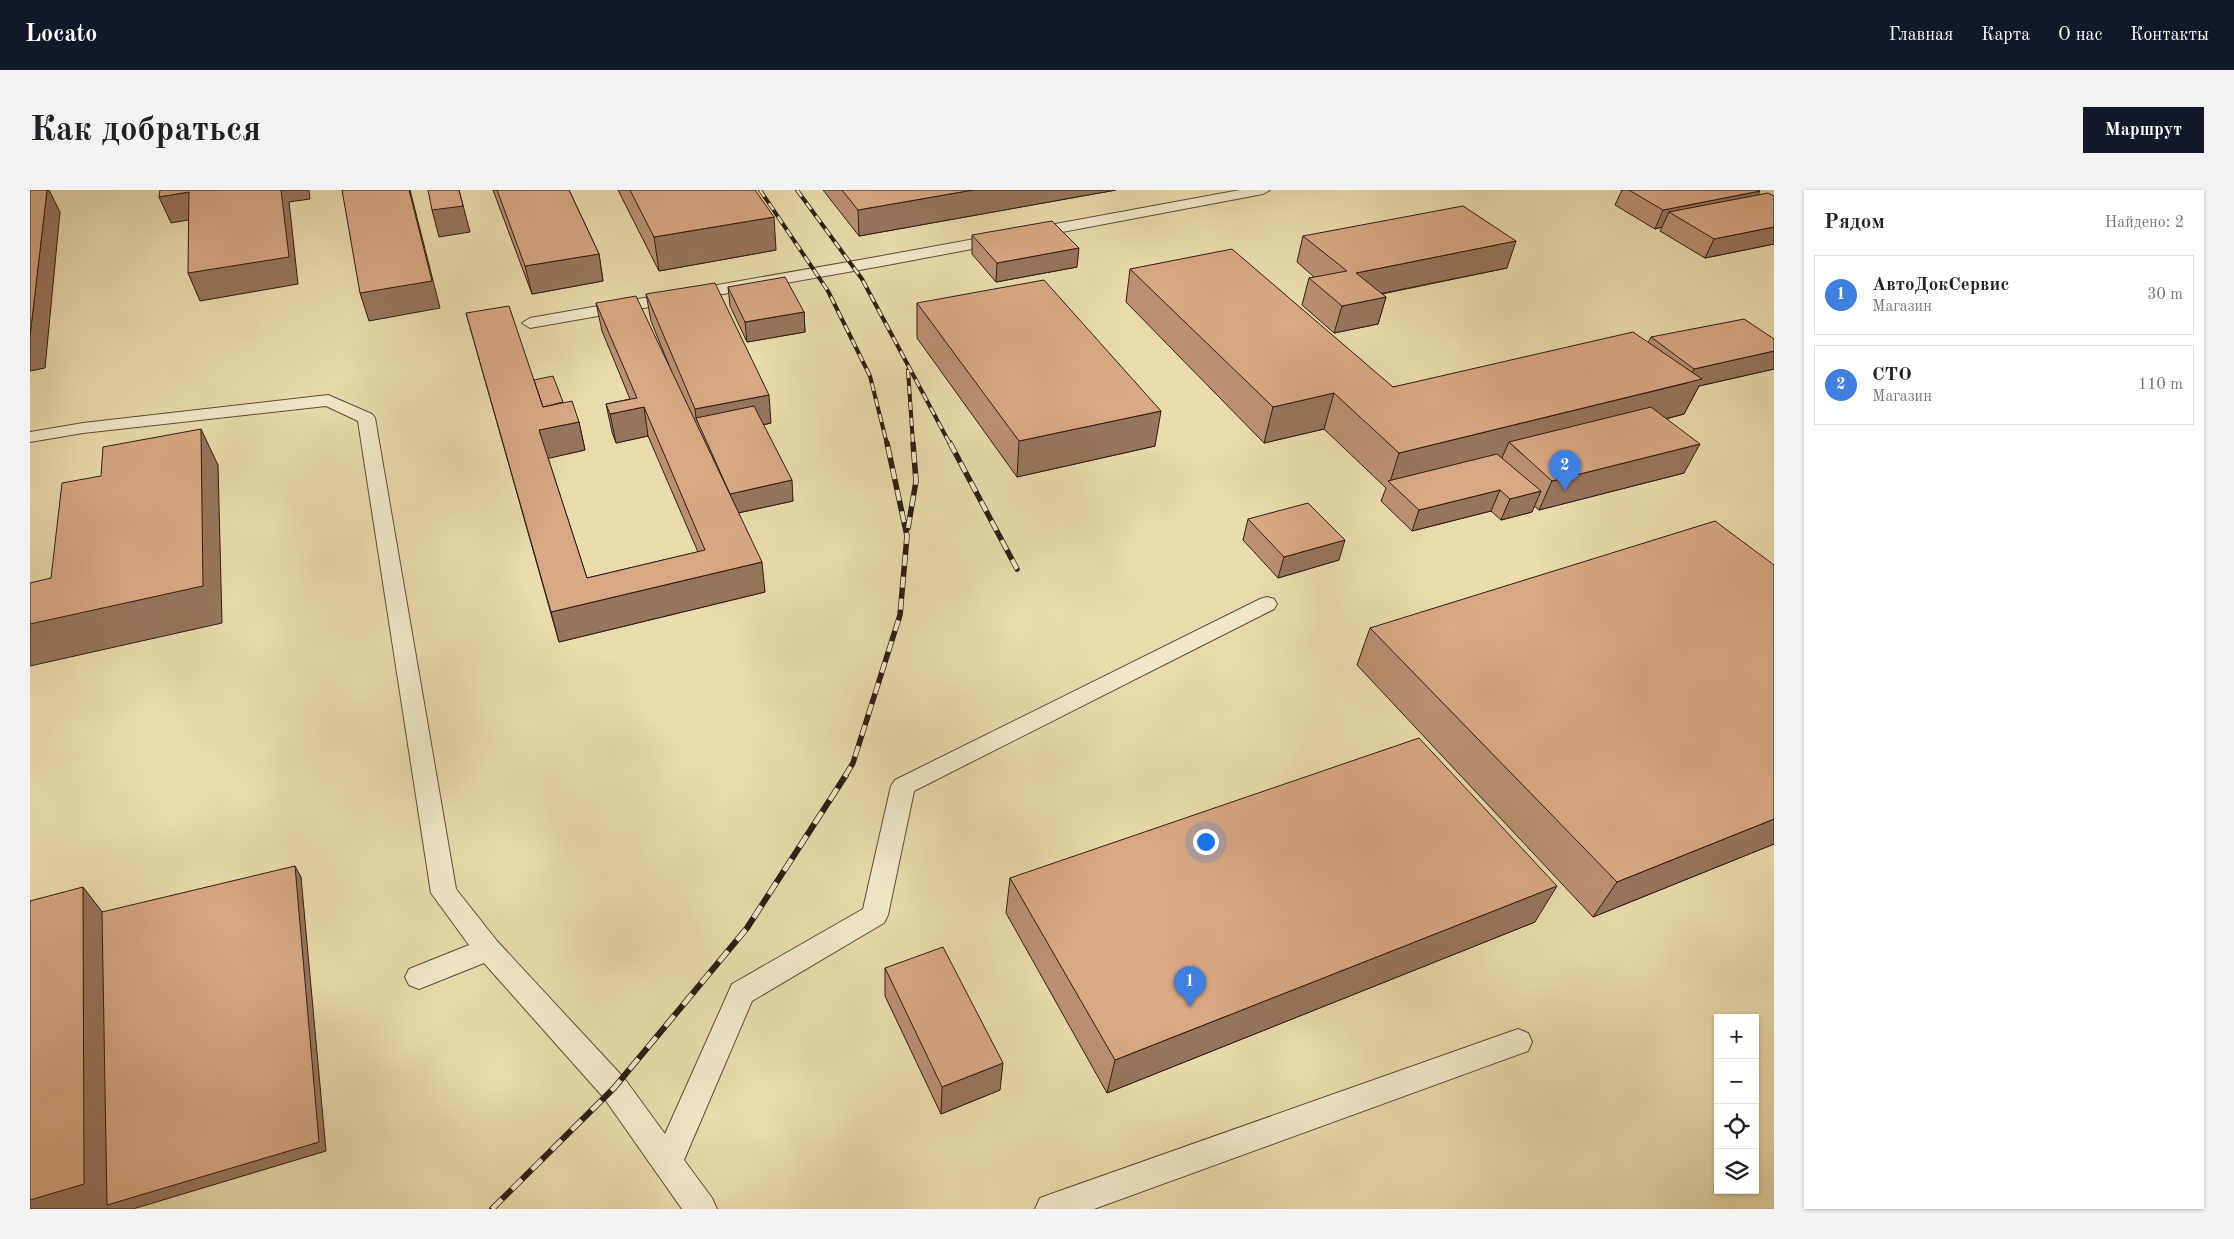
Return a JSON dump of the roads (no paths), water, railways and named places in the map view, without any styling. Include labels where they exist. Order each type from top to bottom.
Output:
[{"type":"lane","points":[[530,323],[882,262],[1264,190]]},
{"type":"lane","points":[[30,437],[83,428],[328,400],[366,418],[444,893],[488,949],[614,1088],[700,1209]]},
{"type":"lane","points":[[668,1163],[742,993],[875,915],[904,786],[1267,604]]},
{"type":"lane","points":[[419,977],[488,949]]},
{"type":"lane","points":[[1051,1209],[1518,1042]]},
{"type":"railway","points":[[760,190],[828,291],[870,376],[887,444]]},
{"type":"railway","points":[[797,190],[862,279],[950,444]]},
{"type":"railway","points":[[908,370],[913,444]]},
{"type":"railway","points":[[845,776],[853,763],[900,615],[907,536],[887,443]]},
{"type":"railway","points":[[908,528],[916,481],[913,443]]},
{"type":"railway","points":[[950,443],[1017,569]]},
{"type":"railway","points":[[492,1209],[614,1088],[747,928],[846,775]]},
{"type":"place","name":"СТО","points":[[1565,491]]},
{"type":"place","name":"АвтоДокСервис","points":[[1190,1007]]}]
